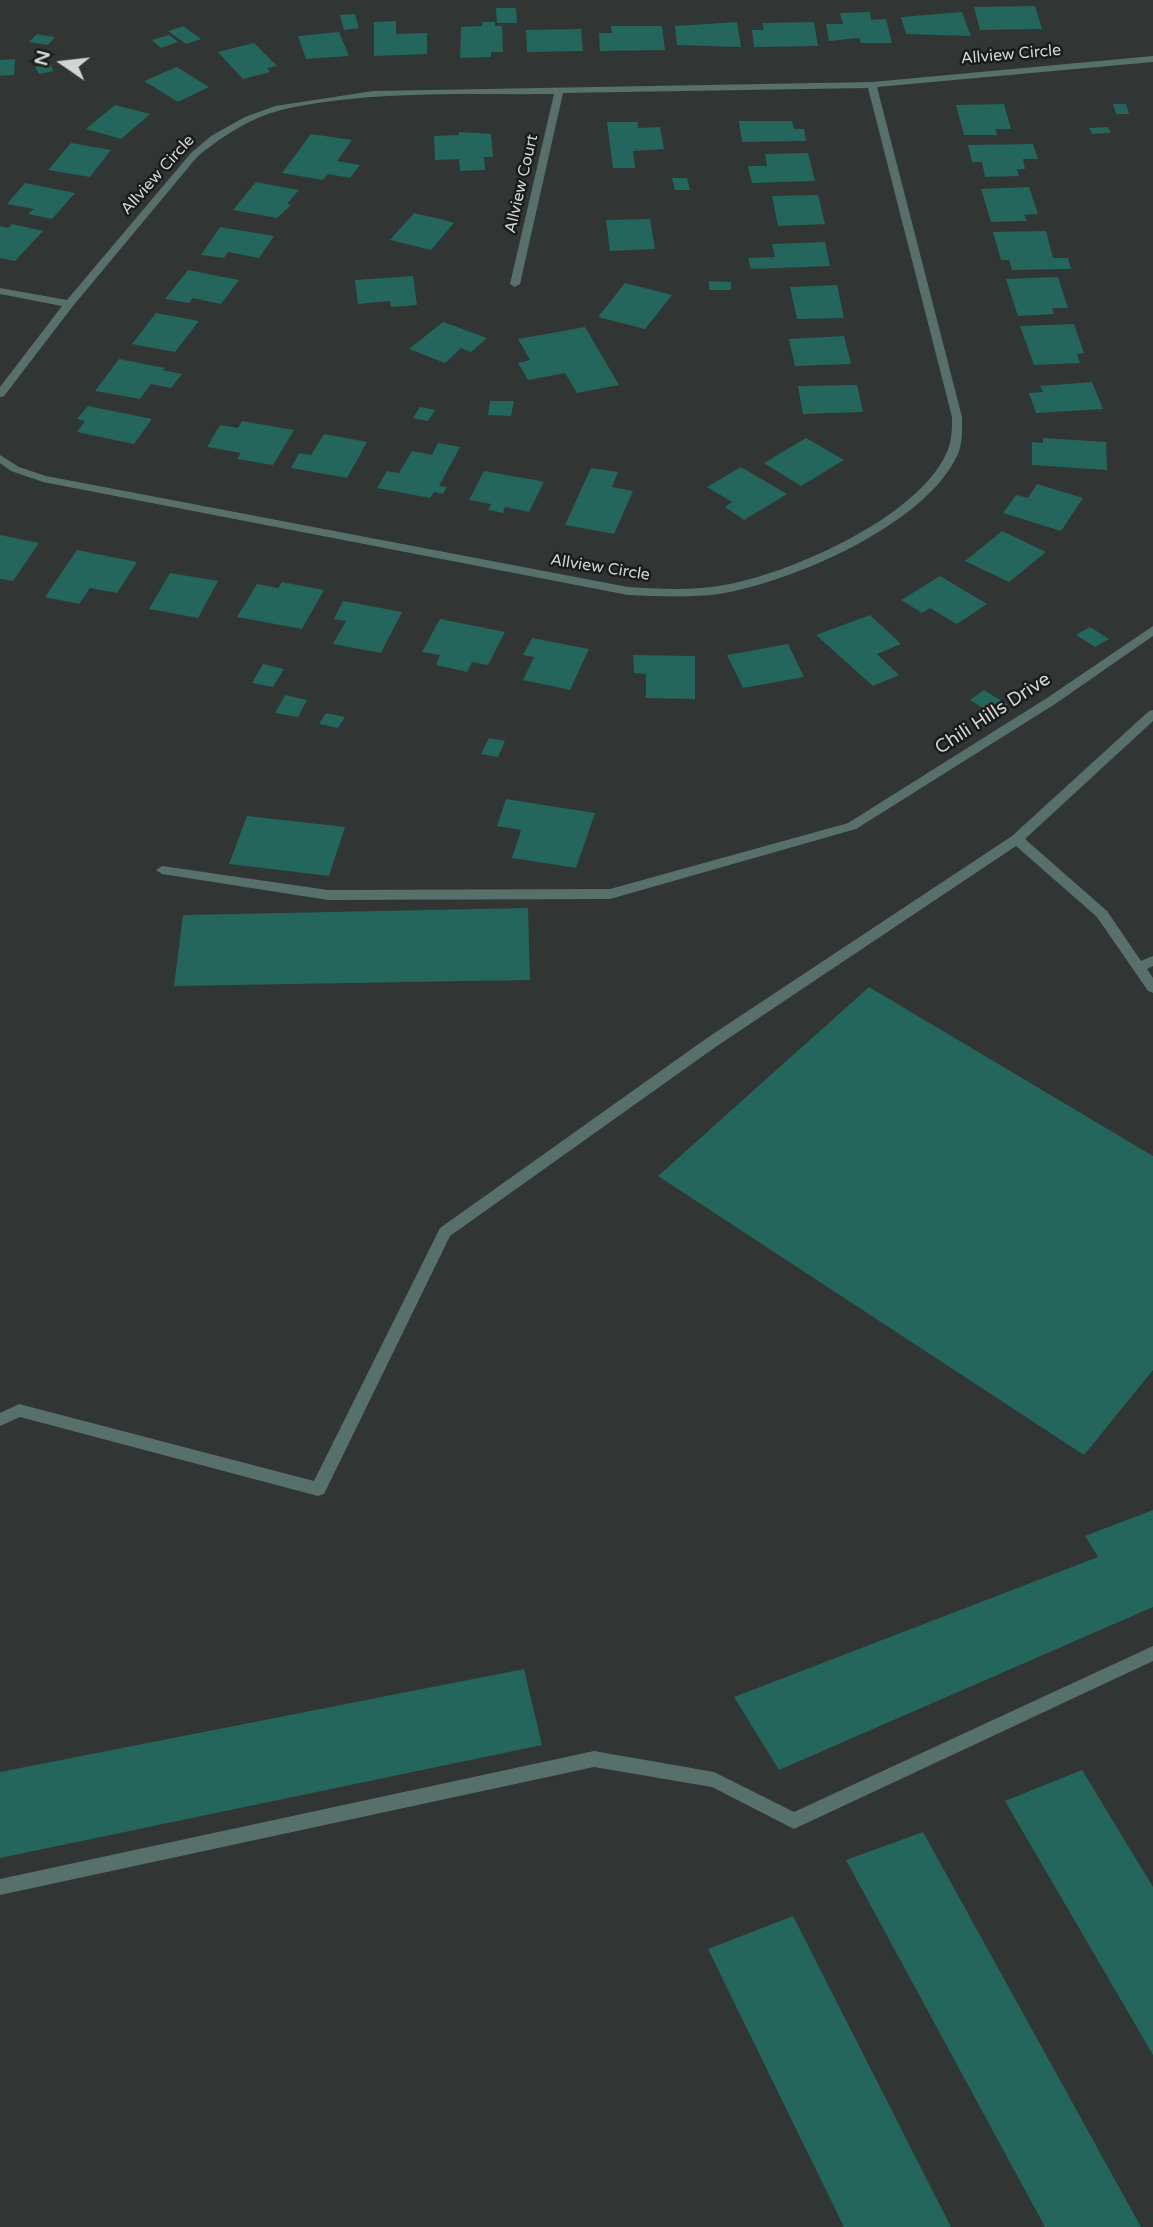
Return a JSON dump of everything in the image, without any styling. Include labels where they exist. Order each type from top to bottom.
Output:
[{"type":"street","name":"Allview Circle","points":[[0,394],[69,303],[194,155],[214,138],[248,119],[278,108],[373,94],[872,85],[1153,59]]},
{"type":"street","name":"Allview Circle","points":[[0,458],[15,470],[43,479],[628,591],[679,594],[729,589],[775,578],[841,548],[897,514],[931,486],[951,457],[957,437],[957,417],[909,220],[872,85]]},
{"type":"street","name":"Allview Court","points":[[514,284],[559,91]]},
{"type":"street","points":[[0,291],[69,303]]},
{"type":"street","name":"Chili Hills Drive","points":[[162,870],[328,895],[610,894],[852,827],[1051,701],[1153,630]]},
{"type":"street","points":[[0,1420],[19,1410],[318,1489],[445,1232],[712,1042],[1017,839],[1153,714]]},
{"type":"street","points":[[1017,839],[1102,914],[1153,988]]},
{"type":"street","points":[[1139,967],[1153,961]]},
{"type":"street","points":[[0,1887],[594,1759],[714,1780],[794,1821],[1153,1653]]},
{"type":"building","points":[[1035,6],[1042,29],[980,30],[974,7]]},
{"type":"building","points":[[496,8],[516,8],[517,23],[497,23]]},
{"type":"building","points":[[870,12],[871,20],[886,19],[892,43],[861,43],[859,38],[829,41],[826,24],[843,24],[840,13]]},
{"type":"building","points":[[962,12],[971,36],[906,34],[901,17]]},
{"type":"building","points":[[355,14],[359,28],[344,30],[340,15]]},
{"type":"building","points":[[396,21],[396,34],[427,33],[427,54],[374,56],[374,22]]},
{"type":"building","points":[[482,22],[495,22],[495,26],[502,26],[503,52],[491,52],[491,57],[460,58],[461,27],[482,26]]},
{"type":"building","points":[[737,22],[741,47],[677,45],[675,26]]},
{"type":"building","points":[[814,22],[818,46],[754,47],[752,30],[764,30],[762,23]]},
{"type":"building","points":[[183,26],[201,39],[186,44],[168,31]]},
{"type":"building","points":[[611,26],[662,26],[665,50],[600,51],[599,33],[612,33]]},
{"type":"building","points":[[581,29],[583,51],[527,52],[526,30]]},
{"type":"building","points":[[339,32],[349,56],[306,59],[298,36]]},
{"type":"building","points":[[37,34],[55,37],[48,45],[29,42]]},
{"type":"building","points":[[169,35],[178,42],[161,48],[152,40]]},
{"type":"building","points":[[254,43],[277,66],[267,68],[270,72],[243,79],[218,52]]},
{"type":"building","points":[[15,59],[14,75],[0,76],[0,60]]},
{"type":"building","points":[[50,64],[54,71],[39,74],[35,67]]},
{"type":"building","points":[[177,67],[209,87],[178,102],[144,81]]},
{"type":"building","points":[[1004,104],[1011,129],[996,129],[997,135],[964,135],[956,105]]},
{"type":"building","points":[[1113,104],[1126,104],[1129,114],[1116,114]]},
{"type":"building","points":[[115,105],[150,114],[121,139],[86,129]]},
{"type":"building","points":[[739,121],[792,121],[794,129],[804,129],[806,141],[742,142]]},
{"type":"building","points":[[607,122],[638,122],[638,128],[660,127],[664,149],[633,151],[635,168],[613,168]]},
{"type":"building","points":[[1108,127],[1111,133],[1092,134],[1089,128]]},
{"type":"building","points":[[459,132],[491,134],[493,157],[484,157],[485,170],[460,171],[459,159],[435,160],[434,136],[459,135]]},
{"type":"building","points":[[311,134],[352,140],[337,161],[360,165],[350,178],[328,174],[323,180],[282,173]]},
{"type":"building","points":[[71,143],[111,150],[90,177],[48,170]]},
{"type":"building","points":[[1033,144],[1038,159],[1023,159],[1025,169],[1017,169],[1019,176],[985,177],[982,162],[972,162],[968,145]]},
{"type":"building","points":[[808,153],[815,181],[752,183],[748,166],[767,166],[765,154]]},
{"type":"building","points":[[672,178],[687,178],[690,190],[675,190]]},
{"type":"building","points":[[256,182],[299,190],[287,204],[291,205],[277,218],[233,210]]},
{"type":"building","points":[[25,183],[75,193],[52,219],[28,214],[34,209],[7,204]]},
{"type":"building","points":[[1029,187],[1038,214],[1024,215],[1027,221],[991,222],[981,189]]},
{"type":"building","points":[[818,195],[825,224],[778,226],[772,196]]},
{"type":"building","points":[[414,213],[454,223],[431,250],[390,240]]},
{"type":"building","points":[[650,219],[655,249],[610,251],[606,220]]},
{"type":"building","points":[[12,224],[43,231],[15,261],[0,258],[0,226],[8,228]]},
{"type":"building","points":[[220,227],[274,236],[259,258],[228,252],[224,258],[201,255]]},
{"type":"building","points":[[1046,231],[1053,258],[1068,258],[1071,269],[1012,270],[1009,260],[1001,260],[993,232]]},
{"type":"building","points":[[825,242],[830,266],[751,269],[748,258],[775,257],[772,244]]},
{"type":"building","points":[[188,270],[239,280],[221,304],[193,298],[189,303],[165,299]]},
{"type":"building","points":[[413,276],[417,305],[391,307],[390,301],[358,304],[355,280]]},
{"type":"building","points":[[1058,277],[1068,308],[1052,308],[1054,314],[1018,316],[1006,279]]},
{"type":"building","points":[[709,281],[731,282],[731,290],[709,290]]},
{"type":"building","points":[[625,283],[672,295],[645,329],[598,317]]},
{"type":"building","points":[[837,285],[844,318],[797,319],[790,287]]},
{"type":"building","points":[[156,313],[199,321],[175,352],[132,344]]},
{"type":"building","points":[[443,322],[487,338],[471,352],[461,348],[445,363],[409,349]]},
{"type":"building","points":[[1074,324],[1084,353],[1077,354],[1080,363],[1034,365],[1020,326]]},
{"type":"building","points":[[585,327],[619,385],[577,393],[565,373],[528,380],[518,363],[530,360],[518,339]]},
{"type":"building","points":[[844,336],[851,364],[795,366],[789,339]]},
{"type":"building","points":[[119,359],[182,374],[171,388],[151,384],[140,399],[95,391]]},
{"type":"building","points":[[1092,382],[1103,409],[1036,413],[1029,393],[1043,392],[1040,386]]},
{"type":"building","points":[[857,385],[863,412],[803,414],[798,386]]},
{"type":"building","points":[[490,401],[514,401],[511,416],[488,415]]},
{"type":"building","points":[[88,406],[152,419],[134,444],[77,432],[85,421],[77,419]]},
{"type":"building","points":[[420,407],[435,410],[428,421],[413,418]]},
{"type":"building","points":[[242,421],[294,430],[273,465],[237,459],[241,453],[207,447],[220,425],[238,428]]},
{"type":"building","points":[[324,434],[367,442],[347,478],[291,468],[299,453],[311,455]]},
{"type":"building","points":[[806,438],[844,460],[801,486],[764,463]]},
{"type":"building","points":[[1043,438],[1106,442],[1107,470],[1032,465],[1032,442],[1043,443]]},
{"type":"building","points":[[438,443],[460,447],[439,486],[447,487],[443,494],[434,492],[430,498],[377,488],[387,471],[399,473],[412,451],[432,455]]},
{"type":"building","points":[[741,467],[787,494],[744,520],[725,507],[732,502],[707,487]]},
{"type":"building","points":[[591,468],[618,472],[612,487],[633,491],[614,534],[565,525]]},
{"type":"building","points":[[484,471],[544,482],[529,512],[505,507],[503,513],[488,510],[491,504],[469,500]]},
{"type":"building","points":[[1037,484],[1083,498],[1061,531],[1003,513],[1016,495],[1028,498]]},
{"type":"building","points":[[1002,531],[1046,552],[1009,582],[965,561]]},
{"type":"building","points":[[0,535],[39,543],[13,581],[0,579]]},
{"type":"building","points":[[77,550],[137,562],[117,593],[90,588],[79,604],[45,597]]},
{"type":"building","points":[[170,573],[218,581],[198,618],[149,609]]},
{"type":"building","points":[[940,576],[987,604],[957,624],[930,608],[922,613],[901,600]]},
{"type":"building","points":[[282,582],[324,590],[302,629],[237,617],[257,584],[278,588]]},
{"type":"building","points":[[343,601],[402,612],[381,653],[333,644],[346,621],[334,619]]},
{"type":"building","points":[[870,615],[901,644],[877,654],[899,675],[873,686],[816,635]]},
{"type":"building","points":[[440,619],[505,632],[488,665],[472,662],[467,672],[436,665],[440,655],[422,652]]},
{"type":"building","points":[[1090,627],[1109,639],[1095,647],[1076,635]]},
{"type":"building","points":[[532,638],[589,649],[570,690],[523,680],[534,657],[523,655]]},
{"type":"building","points":[[788,644],[804,677],[743,688],[727,655]]},
{"type":"building","points":[[633,655],[695,656],[695,699],[646,698],[646,674],[634,673]]},
{"type":"building","points":[[263,664],[284,669],[273,687],[252,683]]},
{"type":"building","points":[[984,690],[1008,705],[994,715],[970,700]]},
{"type":"building","points":[[285,695],[307,700],[298,717],[275,713]]},
{"type":"building","points":[[326,713],[345,717],[338,728],[319,724]]},
{"type":"building","points":[[489,738],[505,741],[498,757],[481,754]]},
{"type":"building","points":[[506,799],[595,813],[576,868],[512,858],[521,830],[497,826]]},
{"type":"building","points":[[247,816],[345,827],[329,876],[229,864]]},
{"type":"building","points":[[528,908],[530,980],[174,986],[183,915]]},
{"type":"building","points":[[869,987],[1153,1156],[1153,1370],[1084,1455],[658,1176]]},
{"type":"building","points":[[1153,1510],[1153,1607],[779,1770],[734,1697],[1098,1557],[1085,1536]]},
{"type":"building","points":[[524,1669],[542,1745],[0,1858],[0,1772]]},
{"type":"building","points":[[1082,1770],[1153,1887],[1153,2055],[1005,1801]]},
{"type":"building","points":[[923,1832],[1141,2227],[1045,2227],[846,1860]]},
{"type":"building","points":[[793,1916],[951,2227],[844,2227],[708,1949]]}]
